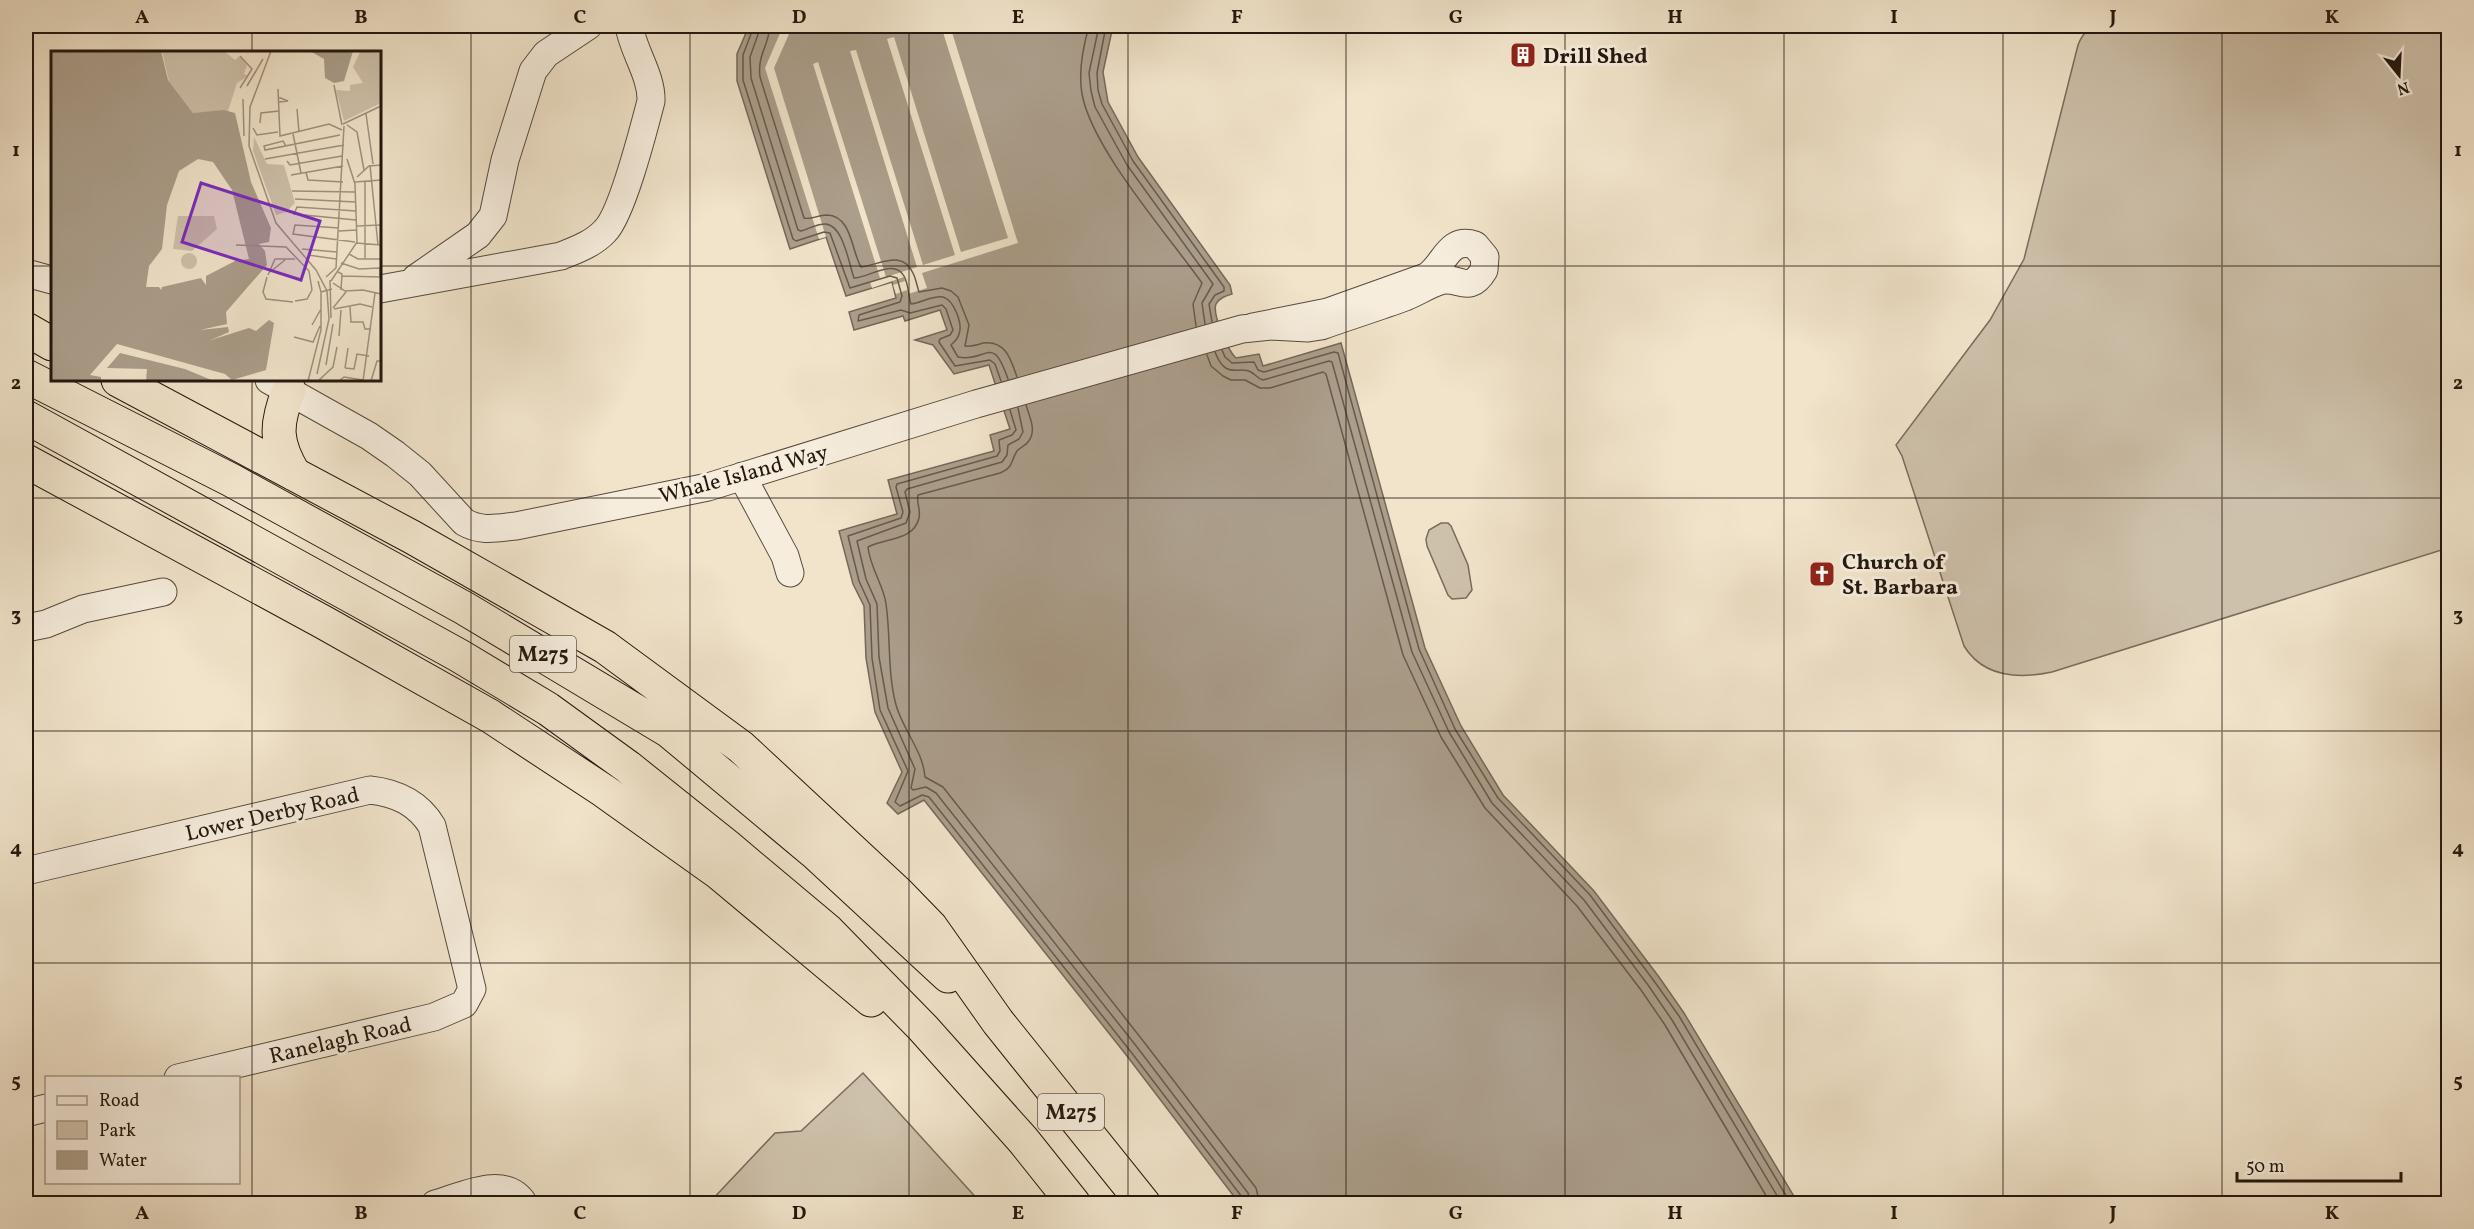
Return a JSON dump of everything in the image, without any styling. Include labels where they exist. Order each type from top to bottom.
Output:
[{"type":"highway","points":[[26,329],[51,343]]},
{"type":"highway","name":"M275","points":[[26,376],[231,480],[454,602],[586,679],[669,731],[814,852],[998,1022]]},
{"type":"highway","name":"M275","points":[[120,381],[412,537],[605,647],[741,747],[897,892],[931,927],[998,1022],[1144,1203]]},
{"type":"highway","points":[[284,383],[279,414],[279,442],[294,474]]},
{"type":"highway","name":"M275","points":[[26,417],[350,595],[548,709],[628,767],[828,931],[923,1028],[1023,1140],[1074,1203]]},
{"type":"highway","name":"M275","points":[[26,461],[323,622],[490,716],[604,791],[718,873],[832,969],[958,1067]]},
{"type":"street","points":[[410,282],[478,235],[490,221],[497,205],[505,160],[533,71],[546,54],[588,26]]},
{"type":"street","points":[[381,289],[561,256],[580,248],[604,232],[617,214],[651,101],[649,87],[629,26]]},
{"type":"street","points":[[1461,243],[1474,245],[1483,254],[1485,267],[1479,279],[1467,284],[1448,280],[1439,282],[1412,294],[1316,327],[1253,327],[1322,314],[1409,284],[1430,275],[1452,246],[1461,243]]},
{"type":"street","points":[[1444,257],[1445,272],[1455,282]]},
{"type":"street","points":[[26,273],[51,280]]},
{"type":"street","name":"Whale Island Way","points":[[284,383],[395,454],[420,474],[464,522],[472,527],[489,529],[516,526],[708,487],[976,404],[1253,327]]},
{"type":"street","points":[[742,476],[785,556],[790,573]]},
{"type":"street","points":[[26,628],[46,624],[83,609],[163,592]]},
{"type":"street","name":"Lower Derby Road","points":[[26,871],[370,790],[385,792],[412,804],[421,811],[432,826],[472,989],[464,1004]]},
{"type":"street","name":"Ranelagh Road","points":[[182,1076],[434,1017],[464,1004]]},
{"type":"street","points":[[26,1113],[45,1108]]},
{"type":"street","points":[[435,1203],[495,1188],[515,1193],[524,1203]]},
{"type":"green space","points":[[2097,26],[2448,26],[2448,548],[2052,672],[2015,675],[1991,670],[1972,656],[1964,646],[1902,456],[1896,445],[1990,320],[2024,259],[2078,45],[2085,33]]},
{"type":"green space","points":[[1441,523],[1448,523],[1451,526],[1468,565],[1472,590],[1466,598],[1452,599],[1448,595],[1427,546],[1426,539],[1429,530]]},
{"type":"green space","points":[[863,1073],[981,1203],[709,1203],[775,1133],[801,1131]]},
{"type":"water","points":[[749,26],[1113,26],[1103,72],[1108,102],[1138,157],[1230,285],[1232,294],[1219,300],[1215,309],[1218,324],[1229,348],[1236,358],[1259,354],[1263,366],[1341,343],[1425,648],[1461,726],[1503,795],[1594,891],[1659,977],[1684,1013],[1798,1203],[1239,1203],[1127,1056],[924,800],[898,814],[887,803],[902,772],[875,712],[866,658],[864,606],[853,584],[839,531],[897,514],[888,480],[994,451],[990,435],[1010,429],[989,365],[954,374],[933,345],[915,340],[947,330],[940,310],[905,321],[903,316],[854,330],[849,312],[896,298],[892,282],[846,296],[826,237],[790,249],[737,81],[737,54]]},
{"type":"pier","points":[[941,26],[950,26],[1018,243],[922,273],[927,288],[908,294],[907,290],[896,294],[893,285],[905,281],[904,277],[872,288],[870,282],[880,278],[813,64],[818,62],[886,277],[917,267],[850,51],[856,50],[923,265],[955,255],[887,39],[894,37],[961,252],[1008,238]]},
{"type":"pier","points":[[781,31],[789,34],[774,68],[826,237],[819,239],[765,68]]},
{"type":"place","name":"Drill Shed","points":[[1523,55]]},
{"type":"place","name":"Church of St. Barbara","points":[[1822,574]]}]
